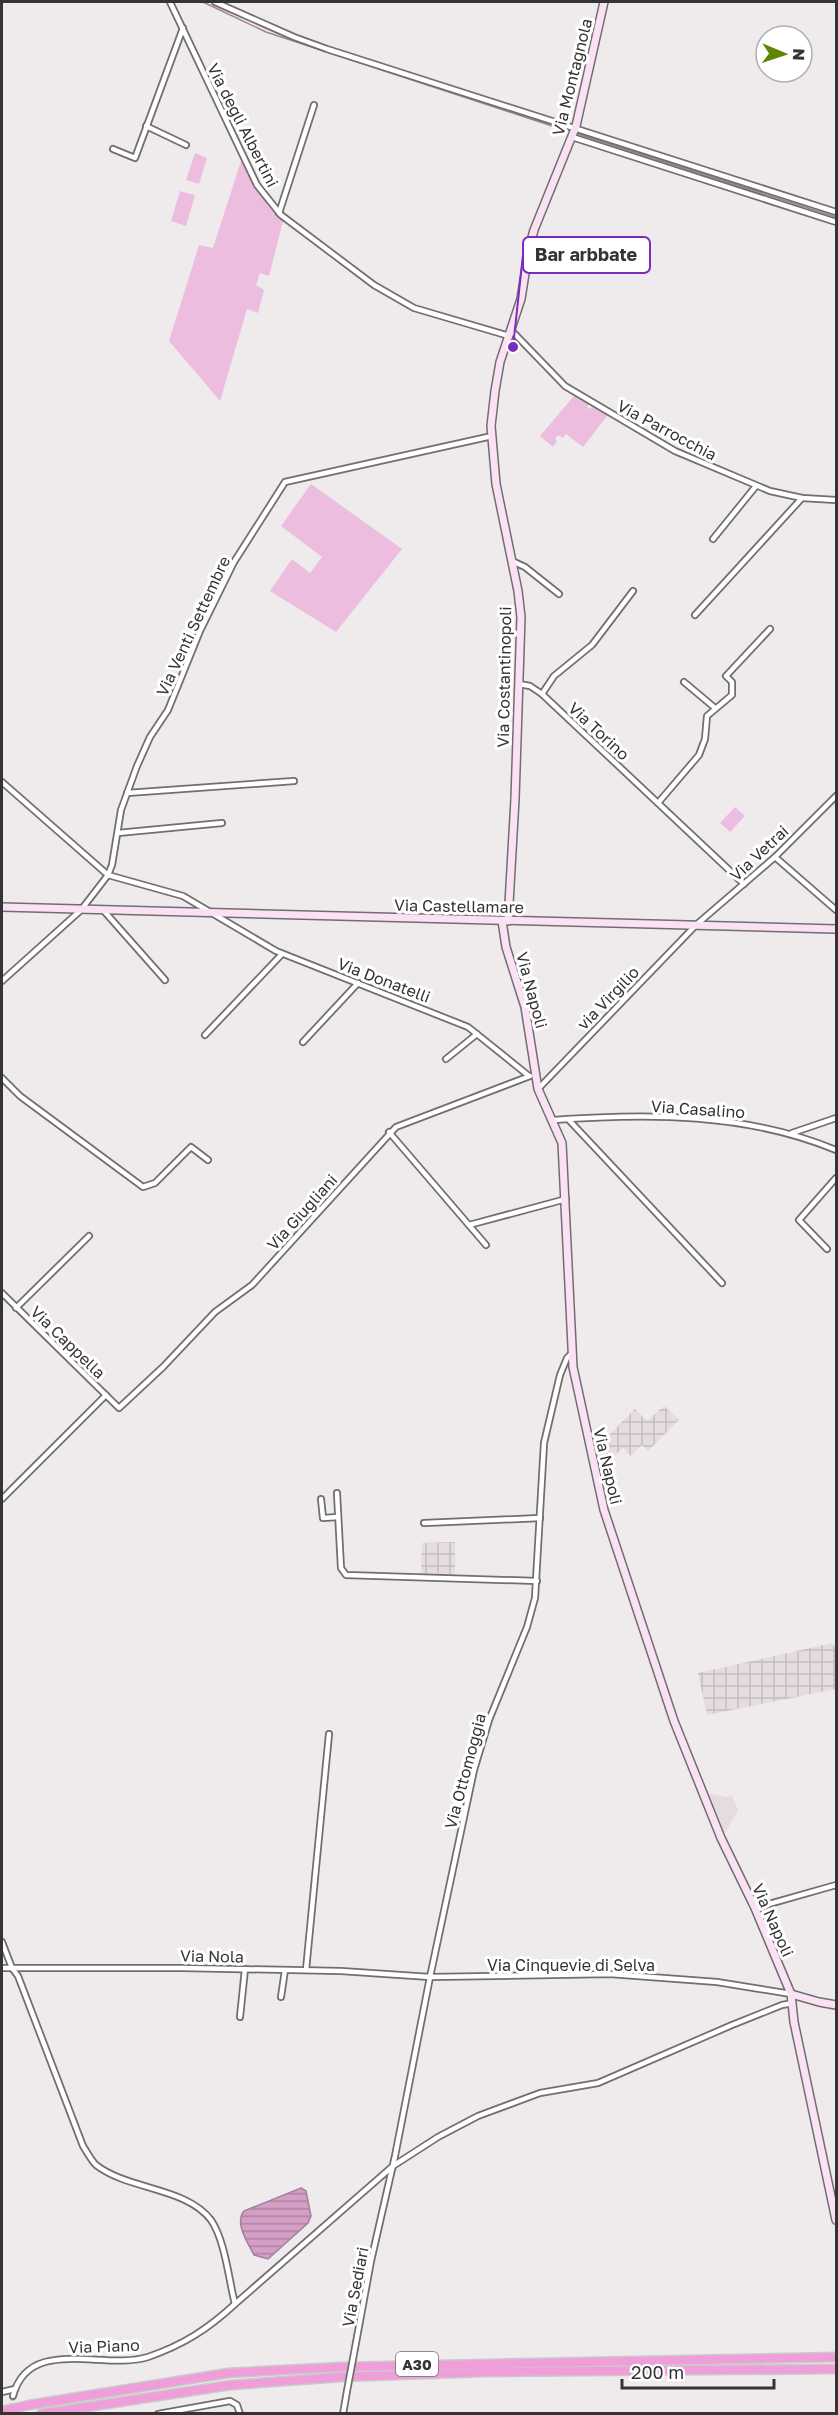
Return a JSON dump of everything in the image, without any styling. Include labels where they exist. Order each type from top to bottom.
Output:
[{"type":"highway","name":"A30","points":[[2,2411],[240,2373],[340,2367],[483,2363],[837,2357]]},
{"type":"highway","name":"A30","points":[[41,2414],[231,2385],[341,2377],[486,2372],[837,2369]]},
{"type":"street","name":"Via degli Albertini","points":[[170,2],[257,185],[279,213],[374,285],[414,308],[510,333]]},
{"type":"street","points":[[215,2],[327,49],[837,222]]},
{"type":"street","name":"Via Montagnola","points":[[510,333],[521,299],[534,230],[573,133],[604,2]]},
{"type":"street","points":[[113,148],[135,158],[183,28]]},
{"type":"street","points":[[279,213],[314,105]]},
{"type":"street","points":[[146,126],[186,146]]},
{"type":"street","points":[[573,133],[837,213]]},
{"type":"street","name":"Via Costantinopoli","points":[[505,921],[521,617],[496,484],[492,416],[500,362],[510,333]]},
{"type":"street","name":"Via Parrocchia","points":[[510,333],[554,377],[574,393],[675,451],[756,486],[789,497],[837,500]]},
{"type":"street","name":"Via Venti Settembre","points":[[81,910],[108,875],[127,793],[150,737],[168,710],[179,687],[216,597],[234,562],[285,482],[492,436]]},
{"type":"street","points":[[713,539],[756,486]]},
{"type":"street","points":[[695,615],[802,498]]},
{"type":"street","points":[[512,561],[525,567],[559,594]]},
{"type":"street","points":[[542,694],[554,676],[592,645],[633,591]]},
{"type":"street","points":[[658,803],[699,755],[705,739],[707,716],[732,696],[732,681],[726,676],[770,629]]},
{"type":"street","points":[[684,681],[715,708]]},
{"type":"street","name":"Via Torino","points":[[519,684],[530,686],[542,694],[744,884]]},
{"type":"street","points":[[127,793],[294,781]]},
{"type":"street","points":[[2,782],[108,875]]},
{"type":"street","name":"Via Vetrai","points":[[696,925],[775,857],[837,796]]},
{"type":"street","points":[[118,833],[222,823]]},
{"type":"street","points":[[775,857],[837,910]]},
{"type":"street","name":"Via Donatelli","points":[[108,875],[183,896],[282,954],[468,1027],[537,1085]]},
{"type":"street","name":"Via Castellamare","points":[[2,907],[837,929]]},
{"type":"street","points":[[2,981],[81,910]]},
{"type":"street","points":[[104,910],[165,980]]},
{"type":"street","name":"Via Napoli","points":[[505,921],[506,948],[525,1007],[537,1085],[562,1143],[572,1353],[604,1510],[640,1623],[703,1794],[793,2003],[794,2022],[837,2220]]},
{"type":"street","name":"via Virgilio","points":[[537,1085],[696,925]]},
{"type":"street","points":[[205,1035],[282,954]]},
{"type":"street","points":[[303,1042],[358,983]]},
{"type":"street","points":[[446,1059],[477,1034]]},
{"type":"street","name":"Via Giugliani","points":[[119,1408],[164,1367],[215,1312],[252,1285],[389,1132],[396,1127],[530,1077]]},
{"type":"street","points":[[2,1078],[20,1096],[143,1187],[155,1183],[191,1147],[208,1160]]},
{"type":"street","name":"Via Casalino","points":[[553,1120],[609,1117],[728,1121],[792,1133],[837,1150]]},
{"type":"street","points":[[792,1133],[837,1118]]},
{"type":"street","points":[[568,1119],[722,1283]]},
{"type":"street","points":[[389,1132],[486,1245]]},
{"type":"street","points":[[827,1249],[799,1220],[837,1178]]},
{"type":"street","points":[[469,1226],[566,1199]]},
{"type":"street","points":[[16,1308],[89,1236]]},
{"type":"street","name":"Via Cappella","points":[[2,1293],[119,1408]]},
{"type":"street","name":"Via Ottomoggia","points":[[393,2166],[474,1770],[489,1720],[529,1621],[537,1581],[544,1443],[560,1375],[567,1358],[572,1353]]},
{"type":"street","points":[[2,1499],[106,1395]]},
{"type":"street","points":[[337,1493],[341,1568],[346,1575],[537,1581]]},
{"type":"street","points":[[321,1499],[323,1518],[338,1518]]},
{"type":"street","points":[[424,1523],[540,1518]]},
{"type":"street","points":[[306,1970],[329,1734]]},
{"type":"street","points":[[754,1908],[837,1885]]},
{"type":"street","points":[[2,1942],[12,1968],[18,1976],[82,2146],[95,2164],[115,2175],[190,2202],[211,2220],[220,2244],[235,2304]]},
{"type":"street","name":"Via Nola","points":[[2,1968],[306,1970],[421,1976]]},
{"type":"street","points":[[240,2017],[244,1969]]},
{"type":"street","points":[[281,1997],[285,1970]]},
{"type":"street","name":"Via Cinquevie di Selva","points":[[421,1976],[610,1974],[717,1982],[790,1994]]},
{"type":"street","points":[[790,1994],[837,2004]]},
{"type":"street","name":"Via Piano","points":[[13,2396],[24,2372],[33,2365],[46,2361],[132,2360],[147,2357],[205,2331],[393,2166],[429,2142],[478,2116],[540,2093],[598,2083],[723,2029],[782,2005],[793,2003]]},
{"type":"street","name":"Via Sediari","points":[[344,2414],[371,2261],[393,2166]]},
{"type":"street","points":[[2,2392],[15,2389]]},
{"type":"street","points":[[158,2414],[230,2401],[237,2405],[240,2414]]},
{"type":"shaded area","points":[[195,153],[207,158],[199,184],[186,180]]},
{"type":"shaded area","points":[[241,161],[268,206],[283,221],[269,276],[260,273],[256,285],[264,290],[258,313],[247,309],[220,401],[169,341],[199,245],[213,248]]},
{"type":"shaded area","points":[[180,191],[195,195],[186,226],[171,221]]},
{"type":"shaded area","points":[[574,396],[589,404],[587,407],[590,409],[592,407],[608,415],[583,447],[566,434],[563,438],[558,435],[553,447],[540,436]]},
{"type":"shaded area","points":[[311,484],[402,549],[336,632],[270,591],[292,559],[310,573],[322,557],[281,526]]},
{"type":"shaded area","points":[[735,807],[745,816],[730,832],[720,823]]},
{"type":"shaded area","points":[[664,1406],[679,1420],[648,1451],[642,1445],[631,1456],[623,1448],[599,1470],[594,1450],[635,1409],[647,1421]]},
{"type":"shaded area","points":[[455,1542],[455,1576],[421,1574],[422,1543]]},
{"type":"shaded area","points":[[832,1643],[836,1649],[836,1689],[707,1715],[698,1673]]},
{"type":"shaded area","points":[[705,1793],[732,1796],[738,1811],[722,1837]]},
{"type":"shaded area","points":[[301,2188],[306,2191],[311,2216],[308,2223],[268,2259],[254,2255],[241,2227],[240,2221],[244,2211]]},
{"type":"waterway","points":[[203,2],[266,32],[564,130]]},
{"type":"waterway","points":[[578,134],[836,217]]},
{"type":"tunnel","points":[[11,2414],[13,2396]]},
{"type":"place","name":"Bar arbbate","points":[[513,347]]}]
